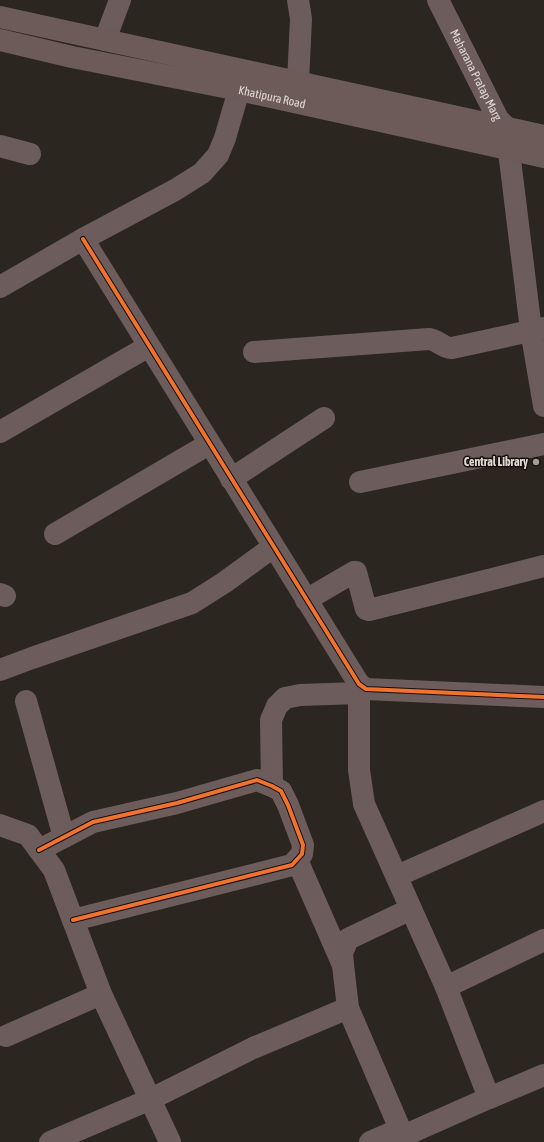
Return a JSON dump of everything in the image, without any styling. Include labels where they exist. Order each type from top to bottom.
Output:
[{"type":"main road","name":"Khatipura Road","points":[[0,17],[544,136]]},
{"type":"main road","name":"Khatipura Road","points":[[0,40],[79,58],[240,90],[544,157]]},
{"type":"street","points":[[105,40],[120,0]]},
{"type":"street","points":[[298,0],[301,19],[298,82]]},
{"type":"street","name":"Maharana Pratap Marg","points":[[438,0],[498,119],[506,127],[538,329],[544,406]]},
{"type":"street","points":[[0,287],[83,239],[175,190],[202,173],[218,155],[240,90]]},
{"type":"street","points":[[0,146],[30,154]]},
{"type":"street","points":[[83,239],[306,600],[359,689],[359,770],[364,804],[446,987],[489,1098]]},
{"type":"street","points":[[254,352],[429,339],[433,339],[448,348],[452,348],[538,329]]},
{"type":"street","points":[[0,432],[149,346]]},
{"type":"street","points":[[231,479],[324,418]]},
{"type":"street","points":[[55,534],[209,444]]},
{"type":"street","points":[[360,482],[544,444]]},
{"type":"street","points":[[0,670],[192,603],[225,582],[273,547]]},
{"type":"street","points":[[306,600],[354,572],[356,572],[366,609],[369,610],[544,566]]},
{"type":"street","points":[[272,786],[271,720],[277,706],[285,698],[359,689],[544,697]]},
{"type":"street","points":[[26,701],[64,837]]},
{"type":"street","points":[[39,850],[93,822],[177,803],[257,780],[281,791],[288,805],[303,845],[302,854],[292,865],[73,920]]},
{"type":"street","points":[[397,876],[544,810]]},
{"type":"street","points":[[0,825],[28,835],[54,870],[101,994],[170,1142]]},
{"type":"street","points":[[297,860],[343,965]]},
{"type":"street","points":[[403,1136],[348,1008],[342,953],[348,939],[412,910]]},
{"type":"street","points":[[446,987],[544,940]]},
{"type":"street","points":[[6,1036],[101,994]]},
{"type":"street","points":[[50,1142],[151,1099],[253,1048],[348,1008]]},
{"type":"street","points":[[370,1142],[403,1136],[544,1075]]},
{"type":"cycle path","points":[[83,239],[359,684],[366,689],[544,697]]},
{"type":"cycle path","points":[[39,850],[93,822],[177,803],[257,780],[281,791],[288,805],[303,845],[302,854],[292,865],[73,920]]},
{"type":"place","name":"Central Library","points":[[536,462]]}]
